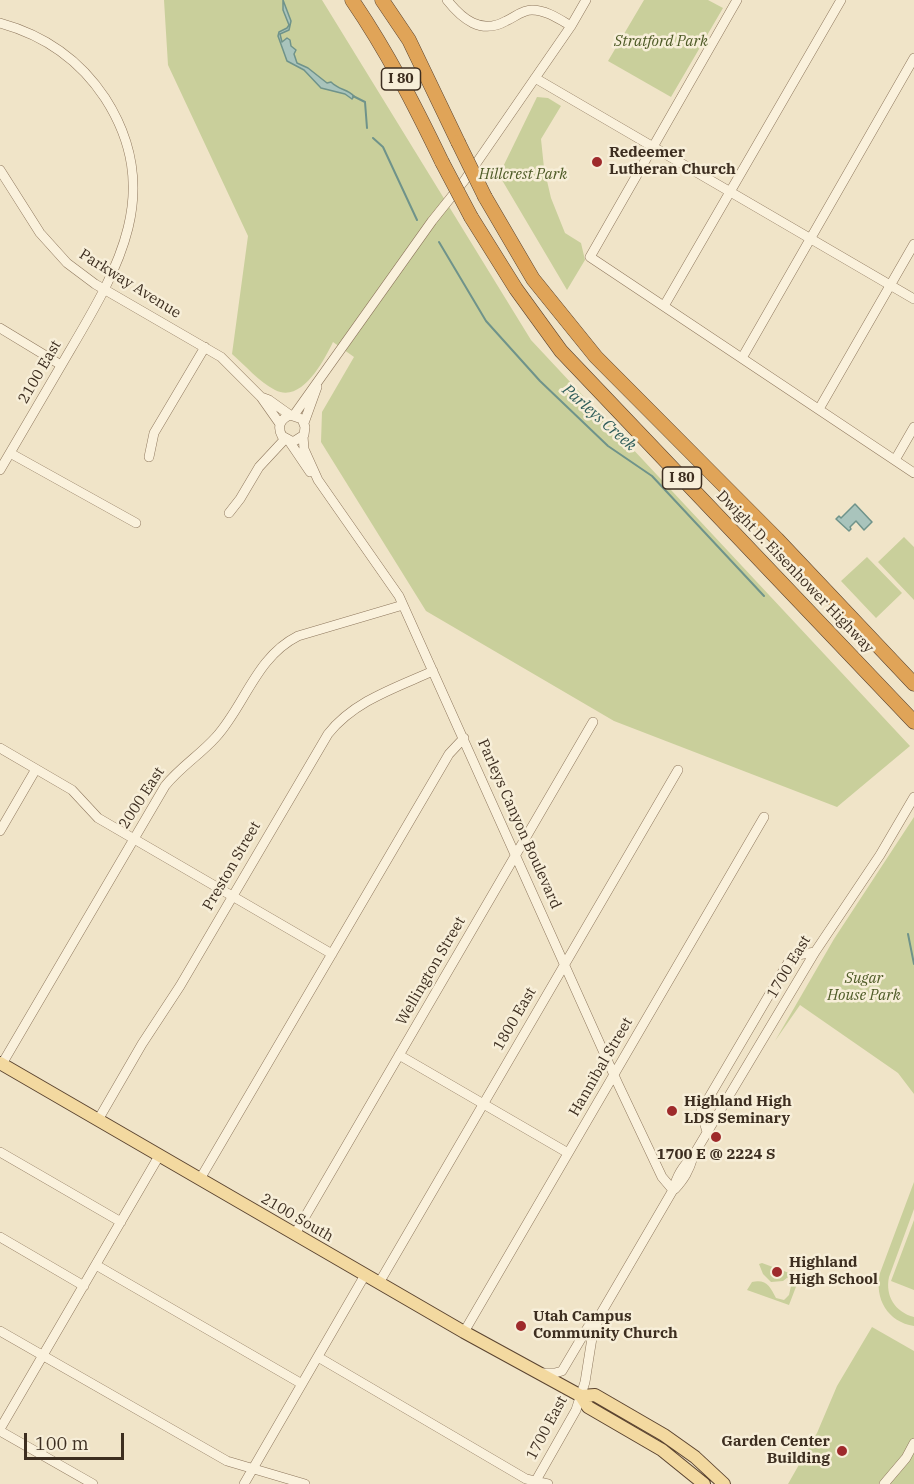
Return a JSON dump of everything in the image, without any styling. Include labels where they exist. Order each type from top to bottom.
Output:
[{"type":"highway","name":"Dwight D. Eisenhower Highway","points":[[352,0],[407,90],[471,217],[516,289],[561,351],[914,722]]},
{"type":"highway","name":"Dwight D. Eisenhower Highway","points":[[382,0],[409,40],[485,197],[533,279],[596,357],[777,539],[914,684]]},
{"type":"main road","name":"2100 South","points":[[1,1064],[464,1332],[581,1396],[588,1407],[662,1450],[709,1481],[724,1484]]},
{"type":"street","points":[[447,0],[460,16],[480,26],[492,27],[531,10],[552,15],[571,26]]},
{"type":"street","points":[[261,397],[280,424],[280,432],[287,440],[297,441],[303,436],[304,423],[318,385],[366,313],[432,221],[464,181],[571,26],[586,0]]},
{"type":"street","points":[[737,0],[590,257],[914,473]]},
{"type":"street","points":[[664,306],[841,0]]},
{"type":"street","name":"2100 East","points":[[0,22],[35,35],[59,49],[94,82],[123,134],[132,171],[132,207],[124,245],[105,290],[0,470]]},
{"type":"street","points":[[742,358],[914,58]]},
{"type":"street","points":[[535,78],[914,299]]},
{"type":"street","name":"Parkway Avenue","points":[[0,170],[46,241],[75,269],[105,290],[214,352],[261,397]]},
{"type":"street","points":[[819,409],[914,244]]},
{"type":"street","points":[[0,328],[61,365]]},
{"type":"street","points":[[149,457],[154,433],[205,347]]},
{"type":"street","points":[[280,424],[292,415],[308,393],[318,385]]},
{"type":"street","points":[[261,397],[302,419],[304,423]]},
{"type":"street","points":[[895,460],[914,427]]},
{"type":"street","name":"Parleys Canyon Boulevard","points":[[303,436],[304,449],[318,480]]},
{"type":"street","points":[[230,513],[259,468],[287,440]]},
{"type":"street","name":"Parleys Canyon Boulevard","points":[[287,440],[389,580],[403,605],[614,1073],[662,1177],[673,1190]]},
{"type":"street","points":[[10,453],[136,524]]},
{"type":"street","name":"2000 East","points":[[1,1064],[165,786],[180,768],[216,738],[251,682],[283,645],[308,633],[403,605]]},
{"type":"street","name":"Preston Street","points":[[98,1120],[332,728],[365,701],[433,670]]},
{"type":"street","name":"Wellington Street","points":[[295,1234],[593,722]]},
{"type":"street","points":[[200,1179],[449,754],[464,738]]},
{"type":"street","points":[[0,748],[75,793],[98,818],[332,954]]},
{"type":"street","points":[[0,831],[36,769]]},
{"type":"street","name":"1800 East","points":[[379,1283],[678,771]]},
{"type":"street","name":"1700 East","points":[[535,1482],[576,1410],[581,1396],[592,1338],[600,1315],[673,1190],[680,1170],[693,1156],[815,952],[880,855],[914,797]]},
{"type":"street","name":"Hannibal Street","points":[[464,1332],[764,817]]},
{"type":"street","points":[[707,1132],[701,1111],[792,956],[815,952]]},
{"type":"street","points":[[399,1055],[568,1153]]},
{"type":"street","points":[[0,1152],[120,1222]]},
{"type":"street","points":[[93,1484],[0,1430],[159,1156]]},
{"type":"street","points":[[0,1237],[84,1286]]},
{"type":"street","points":[[96,1264],[302,1384]]},
{"type":"street","points":[[244,1484],[365,1275]]},
{"type":"street","points":[[537,1372],[562,1371],[588,1327],[600,1315]]},
{"type":"street","points":[[0,1330],[227,1461],[305,1484]]},
{"type":"street","points":[[318,1357],[526,1479],[548,1484]]},
{"type":"street","points":[[884,1484],[906,1458],[914,1443]]},
{"type":"green space","points":[[164,0],[322,0],[531,340],[910,746],[837,807],[614,721],[426,611],[321,442],[322,412],[354,357],[333,342],[311,378],[303,386],[285,393],[263,383],[232,354],[248,236],[168,65]]},
{"type":"green space","name":"Stratford Park","points":[[644,0],[708,0],[723,8],[671,97],[608,61]]},
{"type":"green space","name":"Hillcrest Park","points":[[537,97],[548,98],[561,106],[541,139],[544,168],[551,198],[565,233],[581,243],[585,260],[567,290],[499,175]]},
{"type":"green space","points":[[904,537],[914,547],[914,600],[878,562]]},
{"type":"green space","points":[[867,557],[902,593],[876,618],[841,581]]},
{"type":"green space","name":"Sugar House Park","points":[[914,817],[914,1094],[898,1073],[800,1005],[775,1041],[834,939]]},
{"type":"green space","points":[[914,1182],[914,1209],[888,1284],[893,1302],[907,1315],[914,1317],[914,1326],[897,1320],[885,1308],[879,1292],[879,1283],[880,1273]]},
{"type":"green space","points":[[914,1220],[914,1290],[891,1281]]},
{"type":"green space","points":[[762,1263],[792,1274],[783,1281],[771,1282],[763,1274],[759,1264]]},
{"type":"green space","points":[[793,1277],[799,1279],[789,1305],[747,1290],[752,1282],[765,1283],[776,1298],[784,1300],[789,1295]]},
{"type":"green space","points":[[872,1327],[914,1351],[914,1484],[788,1484],[817,1433],[837,1386]]},
{"type":"water","points":[[283,0],[291,21],[289,30],[280,34],[282,42],[287,38],[290,40],[291,46],[296,50],[294,54],[297,63],[308,68],[327,83],[331,82],[351,94],[354,96],[352,99],[345,94],[321,88],[304,70],[287,61],[278,36],[279,32],[289,25],[283,10]]},
{"type":"water","points":[[855,504],[872,522],[864,530],[856,521],[849,531],[836,519],[839,516],[841,518]]},
{"type":"waterway","name":"Parleys Creek","points":[[353,96],[365,102],[367,128]]},
{"type":"waterway","name":"Parleys Creek","points":[[373,138],[383,147],[417,220]]},
{"type":"waterway","name":"Parleys Creek","points":[[439,242],[486,321],[540,381],[608,446],[652,476],[764,596]]},
{"type":"waterway","name":"Parleys Creek","points":[[908,934],[914,964]]},
{"type":"place","name":"Redeemer Lutheran Church","points":[[597,162]]},
{"type":"place","name":"Highland High LDS Seminary","points":[[672,1111]]},
{"type":"place","name":"1700 E @ 2224 S","points":[[716,1137]]},
{"type":"place","name":"Highland High School","points":[[777,1272]]},
{"type":"place","name":"Utah Campus Community Church","points":[[521,1326]]},
{"type":"place","name":"Garden Center Building","points":[[842,1451]]}]
